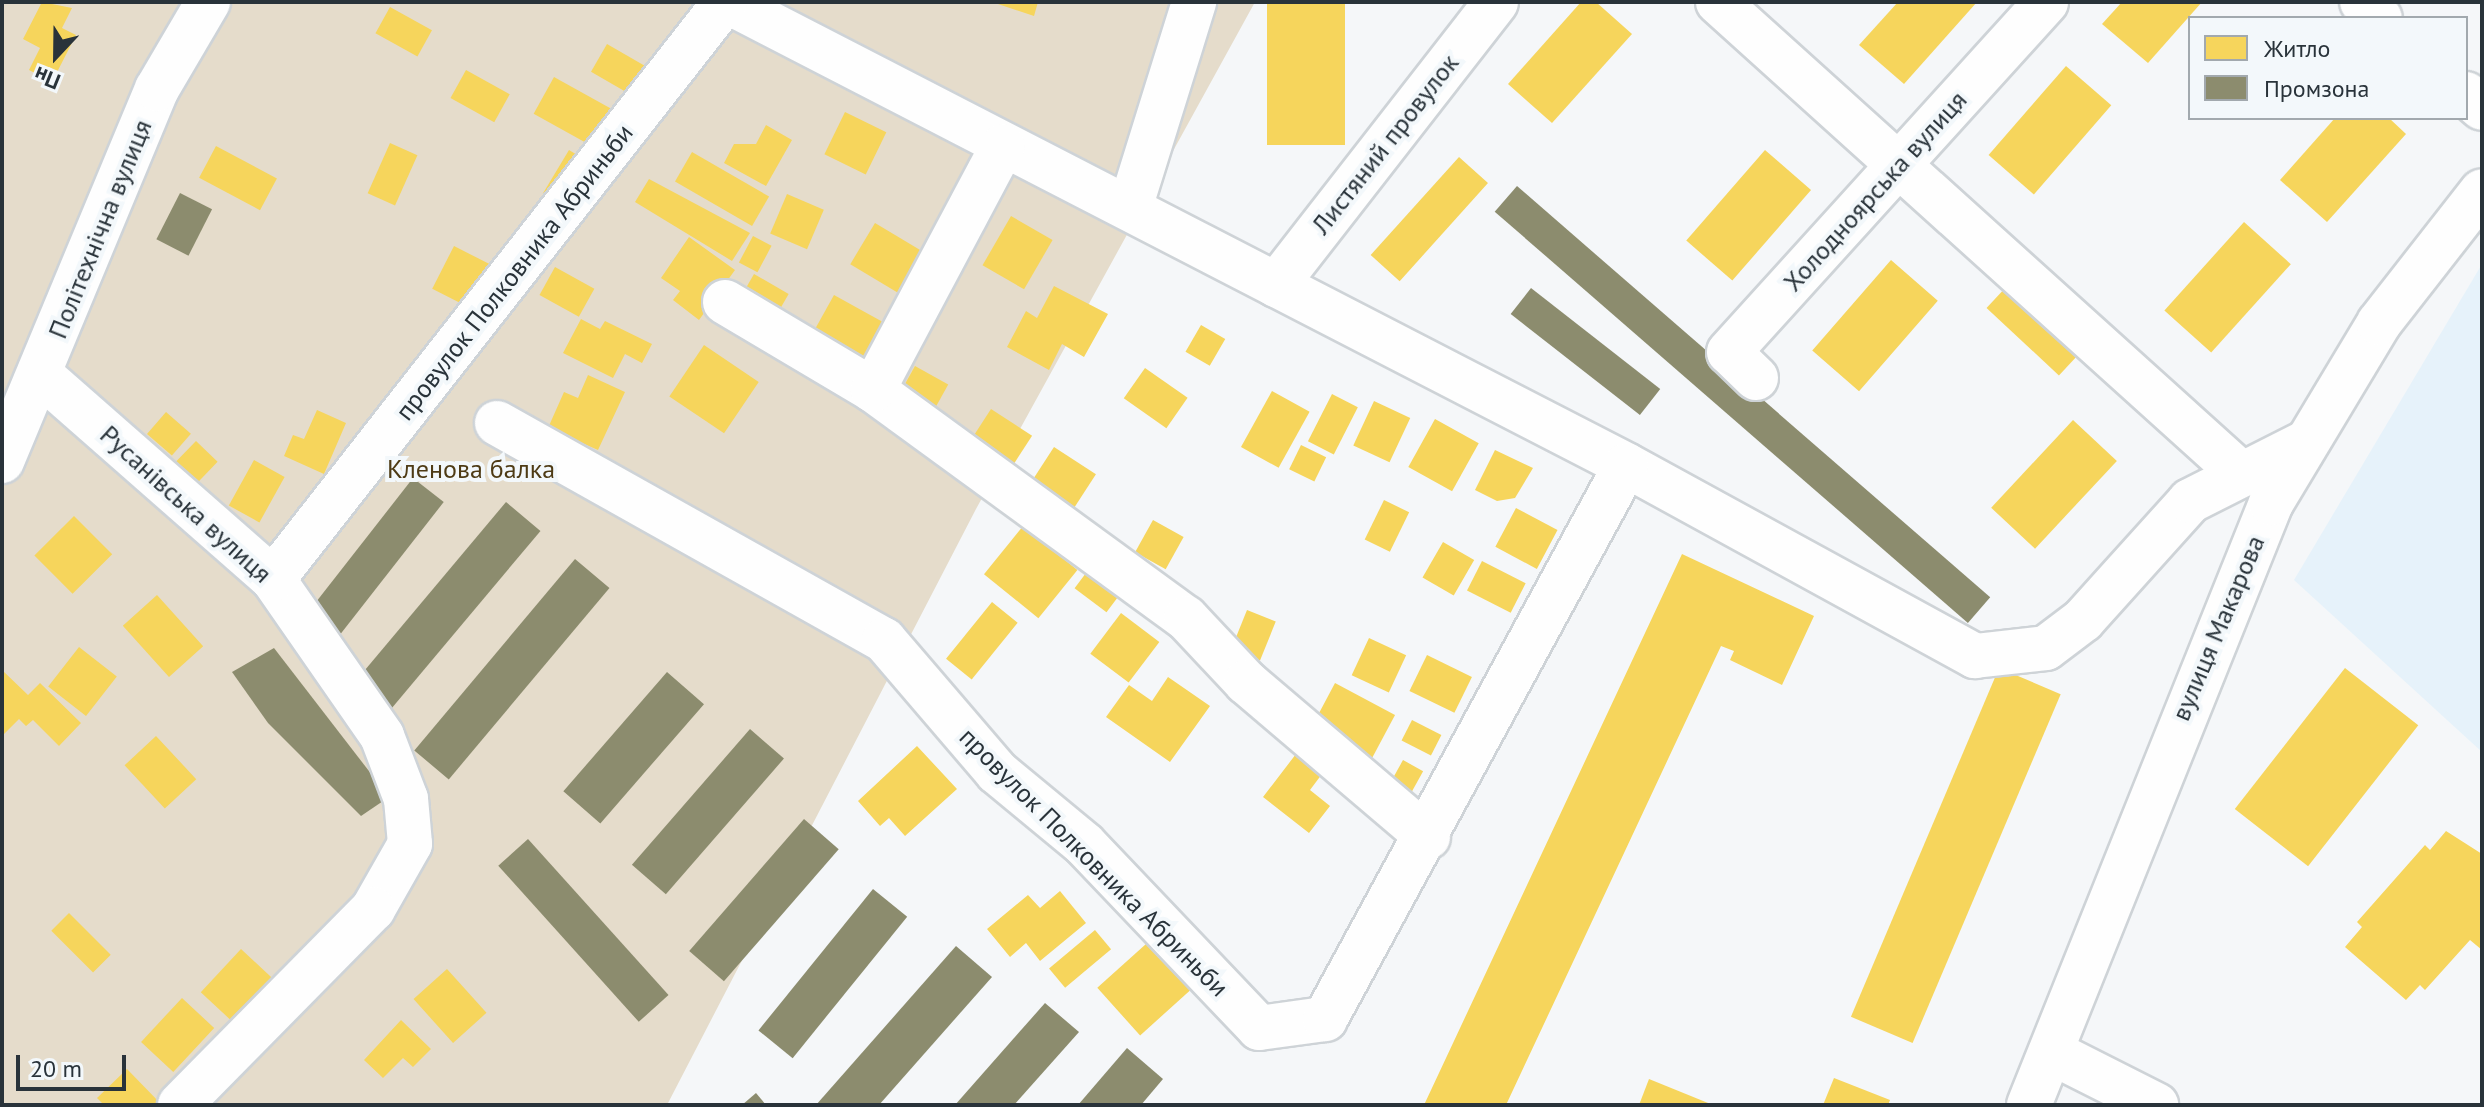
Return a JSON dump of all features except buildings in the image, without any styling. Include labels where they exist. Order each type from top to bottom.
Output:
[{"type":"street","name":"Політехнічна вулиця","points":[[2,461],[42,376],[73,284],[157,89],[208,2]]},
{"type":"street","name":"провулок Полковника Абриньби","points":[[273,579],[726,2],[1626,465],[1975,656],[2046,648],[2067,634],[2190,501],[2238,471],[2305,443]]},
{"type":"street","points":[[1130,208],[1194,2]]},
{"type":"street","name":"Листяний провулок","points":[[1276,285],[1496,2]]},
{"type":"street","points":[[1718,2],[2238,471]]},
{"type":"street","name":"Холодноярська вулиця","points":[[1756,378],[1729,352],[2046,2]]},
{"type":"street","points":[[2362,2],[2378,16]]},
{"type":"street","points":[[873,390],[1003,146]]},
{"type":"street","name":"вулиця Макарова","points":[[2029,1105],[2237,576],[2305,443],[2386,312],[2482,191]]},
{"type":"street","points":[[725,302],[873,390],[1186,618],[1246,682],[1428,837]]},
{"type":"street","name":"Русанівська вулиця","points":[[42,376],[273,579],[382,736],[406,799],[410,844],[373,909],[180,1105]]},
{"type":"street","name":"провулок Полковника Абриньби","points":[[497,423],[884,640],[997,772],[1084,844],[1259,1028],[1325,1019],[1428,837],[1626,465]]},
{"type":"street","points":[[2051,1052],[2156,1105]]},
{"type":"shaded area","points":[[2482,264],[2482,752],[2294,580]]},
{"type":"green space","name":"Кленова балка","points":[[2,2],[1255,2],[976,509],[667,1105],[2,1105]]}]
